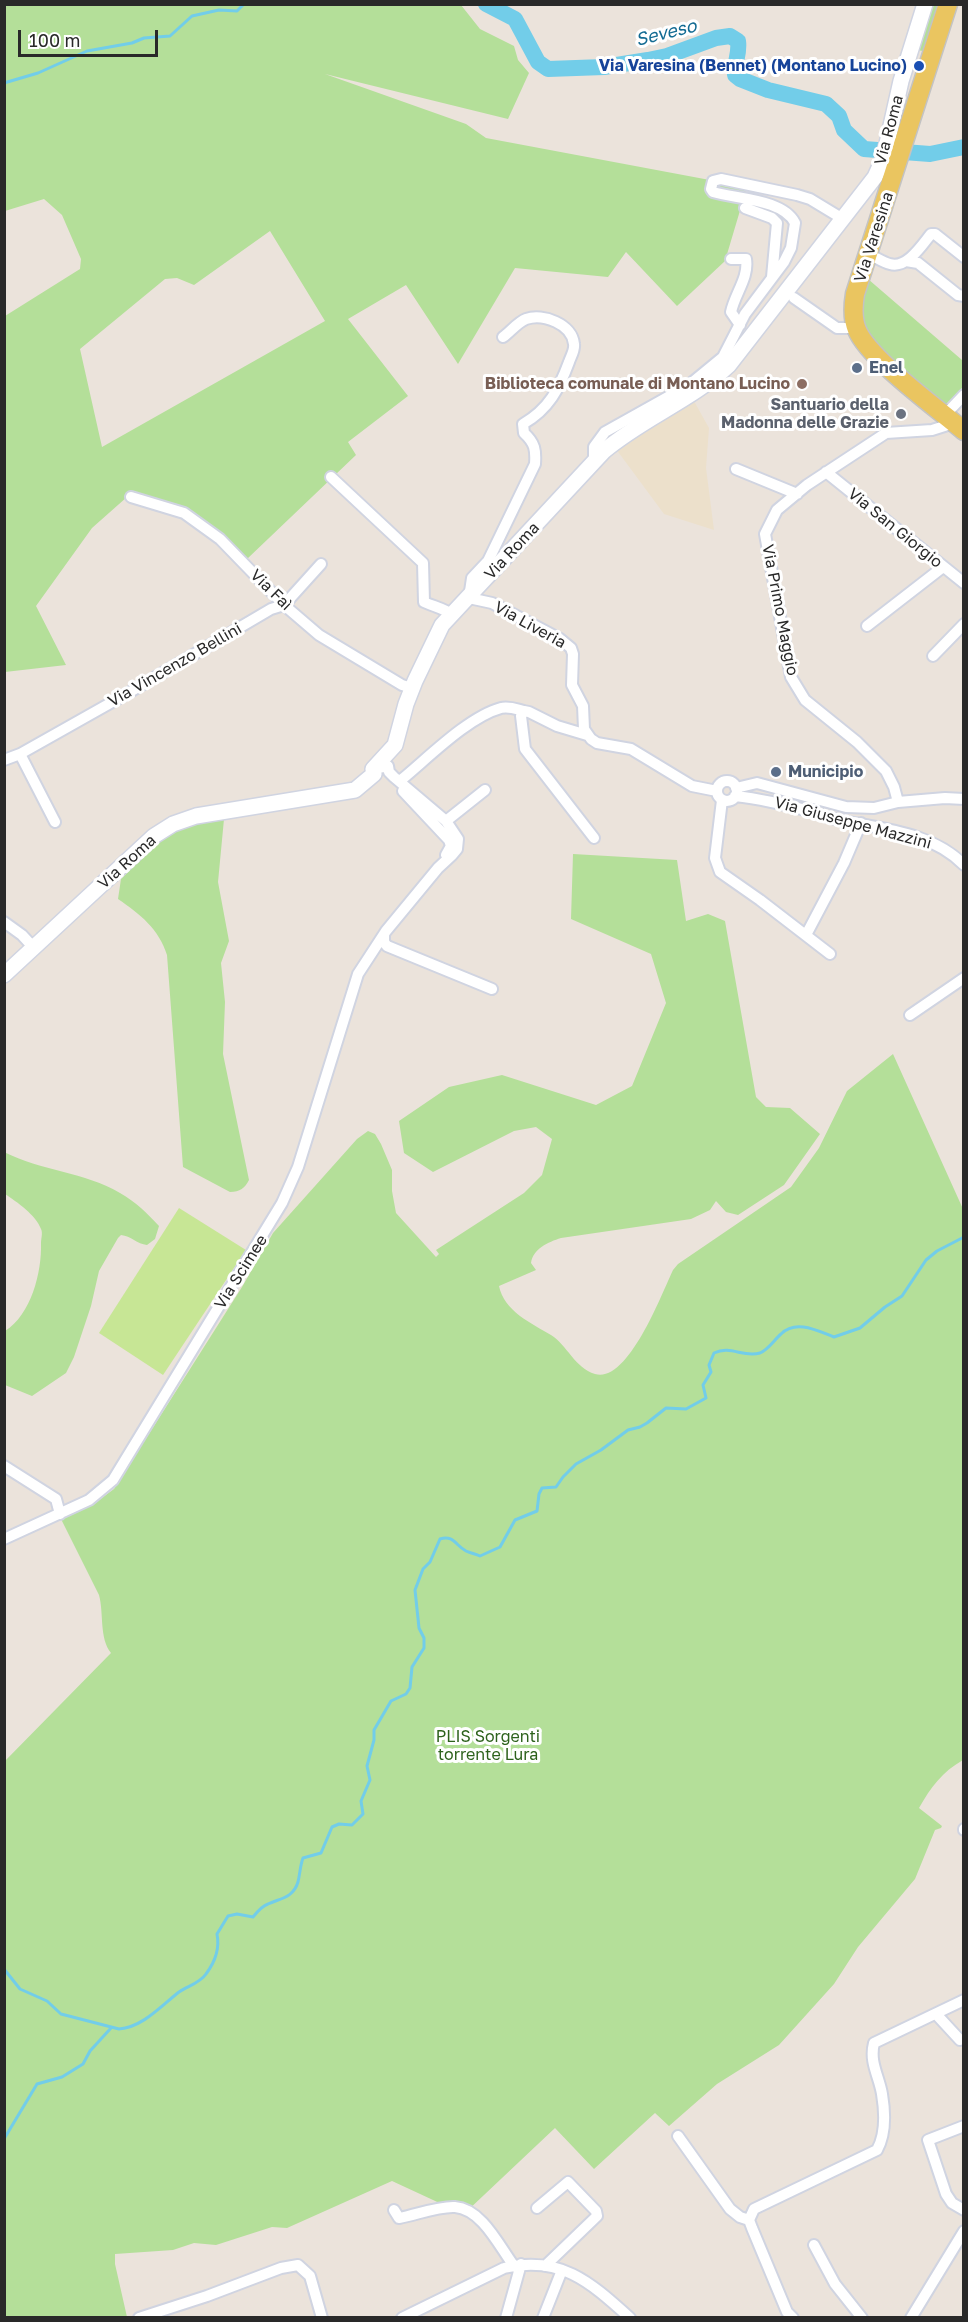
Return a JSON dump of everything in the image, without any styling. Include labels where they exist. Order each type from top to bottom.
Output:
[{"type":"main road","name":"Via Varesina","points":[[855,328],[853,316],[855,294],[868,254],[893,151],[948,4]]},
{"type":"main road","points":[[855,328],[870,351],[954,423]]},
{"type":"street","name":"Via Roma","points":[[4,975],[154,836],[173,824],[196,816],[355,790],[374,774],[373,769],[395,745],[412,688],[442,626],[617,440],[700,389],[729,365],[875,177],[893,151],[901,81],[925,4]]},
{"type":"street","points":[[594,462],[594,447],[606,432],[689,385],[723,357],[740,325],[790,248],[795,223],[788,213],[774,206],[713,192],[711,189],[713,181],[721,179],[797,195],[810,199],[843,219]]},
{"type":"street","points":[[745,208],[772,218],[777,223],[772,277]]},
{"type":"street","points":[[906,261],[931,234],[935,234],[963,257]]},
{"type":"street","points":[[868,254],[893,265],[906,261],[918,263],[958,295],[963,296]]},
{"type":"street","points":[[732,259],[746,259],[747,270],[731,312],[740,325]]},
{"type":"street","points":[[794,298],[837,328],[855,328]]},
{"type":"street","points":[[469,598],[472,578],[488,561],[535,464],[536,450],[532,441],[524,434],[523,424],[537,416],[558,390],[575,346],[572,336],[552,319],[526,319],[503,337]]},
{"type":"street","points":[[954,423],[963,395]]},
{"type":"street","name":"Via Primo Maggio","points":[[898,802],[886,771],[857,742],[806,700],[791,677],[765,534],[777,510],[826,472],[886,433],[932,430],[954,423]]},
{"type":"street","points":[[736,469],[797,494]]},
{"type":"street","name":"Via San Giorgio","points":[[826,472],[963,583]]},
{"type":"street","points":[[331,477],[423,563],[424,602],[441,606],[453,615]]},
{"type":"street","name":"Via Faì","points":[[131,497],[184,513],[220,539],[284,605],[319,635],[402,685],[412,688]]},
{"type":"street","name":"Via Vincenzo Bellini","points":[[55,822],[11,758],[130,692],[271,609],[284,605],[321,564]]},
{"type":"street","points":[[867,626],[943,567]]},
{"type":"street","name":"Via Liveria","points":[[469,598],[492,603],[560,639],[571,648],[573,654],[572,685],[583,706],[584,729],[587,735]]},
{"type":"street","points":[[933,656],[963,624]]},
{"type":"street","points":[[401,780],[476,718],[509,707],[587,735],[597,743],[631,749],[692,786],[731,800],[736,792],[757,783],[846,807],[874,808],[898,802],[945,798],[963,799]]},
{"type":"street","points":[[524,711],[521,716],[525,749],[594,838]]},
{"type":"street","points":[[373,769],[388,766],[389,772],[446,821],[455,832],[453,842]]},
{"type":"street","points":[[373,769],[393,777],[397,784],[453,842]]},
{"type":"street","points":[[736,792],[729,781],[718,786],[720,796],[715,858],[720,872],[830,954]]},
{"type":"street","points":[[446,821],[484,790]]},
{"type":"street","name":"Via Giuseppe Mazzini","points":[[736,792],[838,820],[892,830],[934,844],[952,854],[963,865]]},
{"type":"street","points":[[806,935],[844,863],[861,823]]},
{"type":"street","name":"Via Scimee","points":[[4,1539],[89,1500],[113,1480],[272,1222],[298,1167],[358,974],[384,936],[438,868],[453,842]]},
{"type":"street","points":[[4,922],[22,935],[34,948]]},
{"type":"street","points":[[384,936],[387,946],[492,989]]},
{"type":"street","points":[[910,1015],[963,978]]},
{"type":"street","points":[[4,1466],[56,1499],[60,1514]]},
{"type":"street","points":[[793,2318],[787,2312],[749,2220],[754,2209],[877,2150],[884,2138],[882,2094],[871,2055],[874,2043],[963,2000]]},
{"type":"street","points":[[936,2014],[960,2040],[963,2039]]},
{"type":"street","points":[[963,2126],[928,2140],[946,2194],[952,2204],[963,2211]]},
{"type":"street","points":[[678,2136],[730,2209],[740,2217],[749,2220]]},
{"type":"street","points":[[537,2208],[568,2182],[596,2211],[597,2216],[545,2265]]},
{"type":"street","points":[[394,2210],[399,2218],[454,2207],[465,2210],[479,2218],[517,2265]]},
{"type":"street","points":[[911,2318],[963,2231]]},
{"type":"street","points":[[814,2245],[835,2284],[862,2318]]},
{"type":"street","points":[[139,2318],[207,2296],[281,2268],[298,2265],[310,2276],[322,2318]]},
{"type":"street","points":[[506,2318],[517,2265]]},
{"type":"street","points":[[402,2318],[496,2271],[517,2265],[545,2265],[579,2276],[596,2287],[630,2318]]},
{"type":"street","points":[[543,2318],[562,2270]]},
{"type":"shaded area","points":[[694,401],[709,428],[706,468],[714,530],[664,514],[616,449]]},
{"type":"green space","points":[[5,4],[461,5],[480,29],[514,46],[518,60],[529,73],[508,119],[325,74],[466,124],[486,138],[747,187],[725,261],[677,306],[626,252],[608,277],[515,268],[458,364],[406,285],[348,319],[408,396],[348,442],[356,455],[247,559],[186,508],[127,497],[92,528],[36,606],[66,665],[5,672],[5,316],[80,269],[81,259],[62,215],[44,199],[5,211]],"holes":[[[270,231],[325,321],[102,447],[80,349],[165,279],[177,278],[194,285]]]},
{"type":"green space","points":[[932,5],[941,5],[928,47],[923,51],[917,50]]},
{"type":"green space","points":[[868,279],[963,359],[963,387],[947,404],[898,365],[868,334],[861,314]]},
{"type":"green space","points":[[224,819],[218,882],[229,941],[221,963],[225,1002],[223,1054],[249,1180],[242,1189],[230,1192],[183,1167],[167,955],[159,937],[148,923],[118,899],[121,879],[174,827]]},
{"type":"green space","name":"PLIS Sorgenti torrente Lura","points":[[573,854],[677,860],[686,921],[708,914],[725,921],[756,1097],[766,1107],[790,1108],[820,1134],[784,1185],[738,1215],[726,1212],[716,1201],[710,1210],[691,1219],[561,1238],[546,1244],[532,1258],[531,1263],[536,1270],[499,1286],[506,1303],[512,1309],[557,1339],[588,1371],[595,1374],[607,1373],[620,1365],[642,1334],[678,1264],[791,1187],[819,1148],[847,1091],[893,1054],[963,1209],[963,1760],[938,1781],[919,1808],[942,1826],[935,1830],[915,1879],[858,1947],[834,1984],[779,2045],[717,2084],[669,2126],[655,2113],[594,2169],[555,2128],[466,2212],[446,2206],[392,2181],[287,2228],[272,2227],[216,2245],[194,2243],[173,2250],[115,2254],[115,2264],[127,2317],[5,2317],[4,1762],[111,1653],[103,1633],[99,1595],[61,1519],[92,1505],[114,1489],[242,1287],[273,1233],[357,1139],[368,1131],[375,1134],[392,1170],[392,1191],[396,1213],[436,1257],[439,1254],[436,1250],[524,1193],[542,1175],[552,1139],[536,1127],[514,1131],[433,1172],[404,1153],[399,1121],[449,1087],[502,1075],[596,1105],[632,1086],[666,1003],[651,954],[571,919]]},
{"type":"green space","points":[[4,1152],[106,1186],[126,1196],[159,1226],[155,1239],[147,1245],[121,1235],[118,1238],[99,1271],[91,1306],[74,1357],[66,1373],[32,1396],[5,1385],[5,1331],[22,1315],[33,1292],[41,1254],[42,1232],[31,1214],[5,1194]]},
{"type":"green space","points":[[179,1208],[246,1250],[163,1375],[99,1333]]},
{"type":"waterway","points":[[4,83],[38,73],[87,51],[132,43],[144,38],[170,36],[192,16],[219,10],[237,11],[244,4]]},
{"type":"waterway","name":"Seveso","points":[[486,4],[515,19],[538,62],[548,69],[604,67],[648,60],[667,56],[716,38],[730,36],[738,41],[735,75],[768,90],[826,104],[839,116],[844,130],[864,149],[930,154],[964,147]]},
{"type":"waterway","points":[[4,1969],[20,1989],[47,2001],[61,2014],[119,2029],[144,2020],[179,1992],[201,1980],[214,1960],[218,1945],[217,1934],[228,1916],[237,1914],[253,1917],[264,1906],[290,1894],[298,1882],[303,1858],[321,1853],[332,1827],[339,1824],[352,1825],[363,1814],[361,1801],[370,1780],[367,1766],[374,1740],[374,1730],[391,1701],[406,1694],[410,1688],[412,1667],[424,1648],[424,1638],[419,1628],[415,1590],[423,1569],[430,1562],[440,1539],[451,1539],[466,1551],[480,1556],[500,1547],[515,1520],[537,1511],[542,1488],[556,1487],[576,1464],[601,1450],[628,1430],[647,1423],[666,1408],[686,1409],[706,1398],[703,1385],[711,1372],[709,1365],[714,1353],[726,1350],[748,1354],[760,1353],[781,1334],[793,1327],[814,1329],[834,1337],[860,1328],[902,1296],[926,1260],[937,1251],[964,1237]]},
{"type":"waterway","points":[[4,2139],[37,2084],[62,2077],[83,2064],[90,2051],[111,2028]]},
{"type":"place","name":"Via Varesina (Bennet) (Montano Lucino)","points":[[919,66]]},
{"type":"place","name":"Enel","points":[[857,368]]},
{"type":"place","name":"Biblioteca comunale di Montano Lucino","points":[[802,384]]},
{"type":"place","name":"Santuario della Madonna delle Grazie","points":[[901,414]]},
{"type":"place","name":"Municipio","points":[[776,772]]}]
